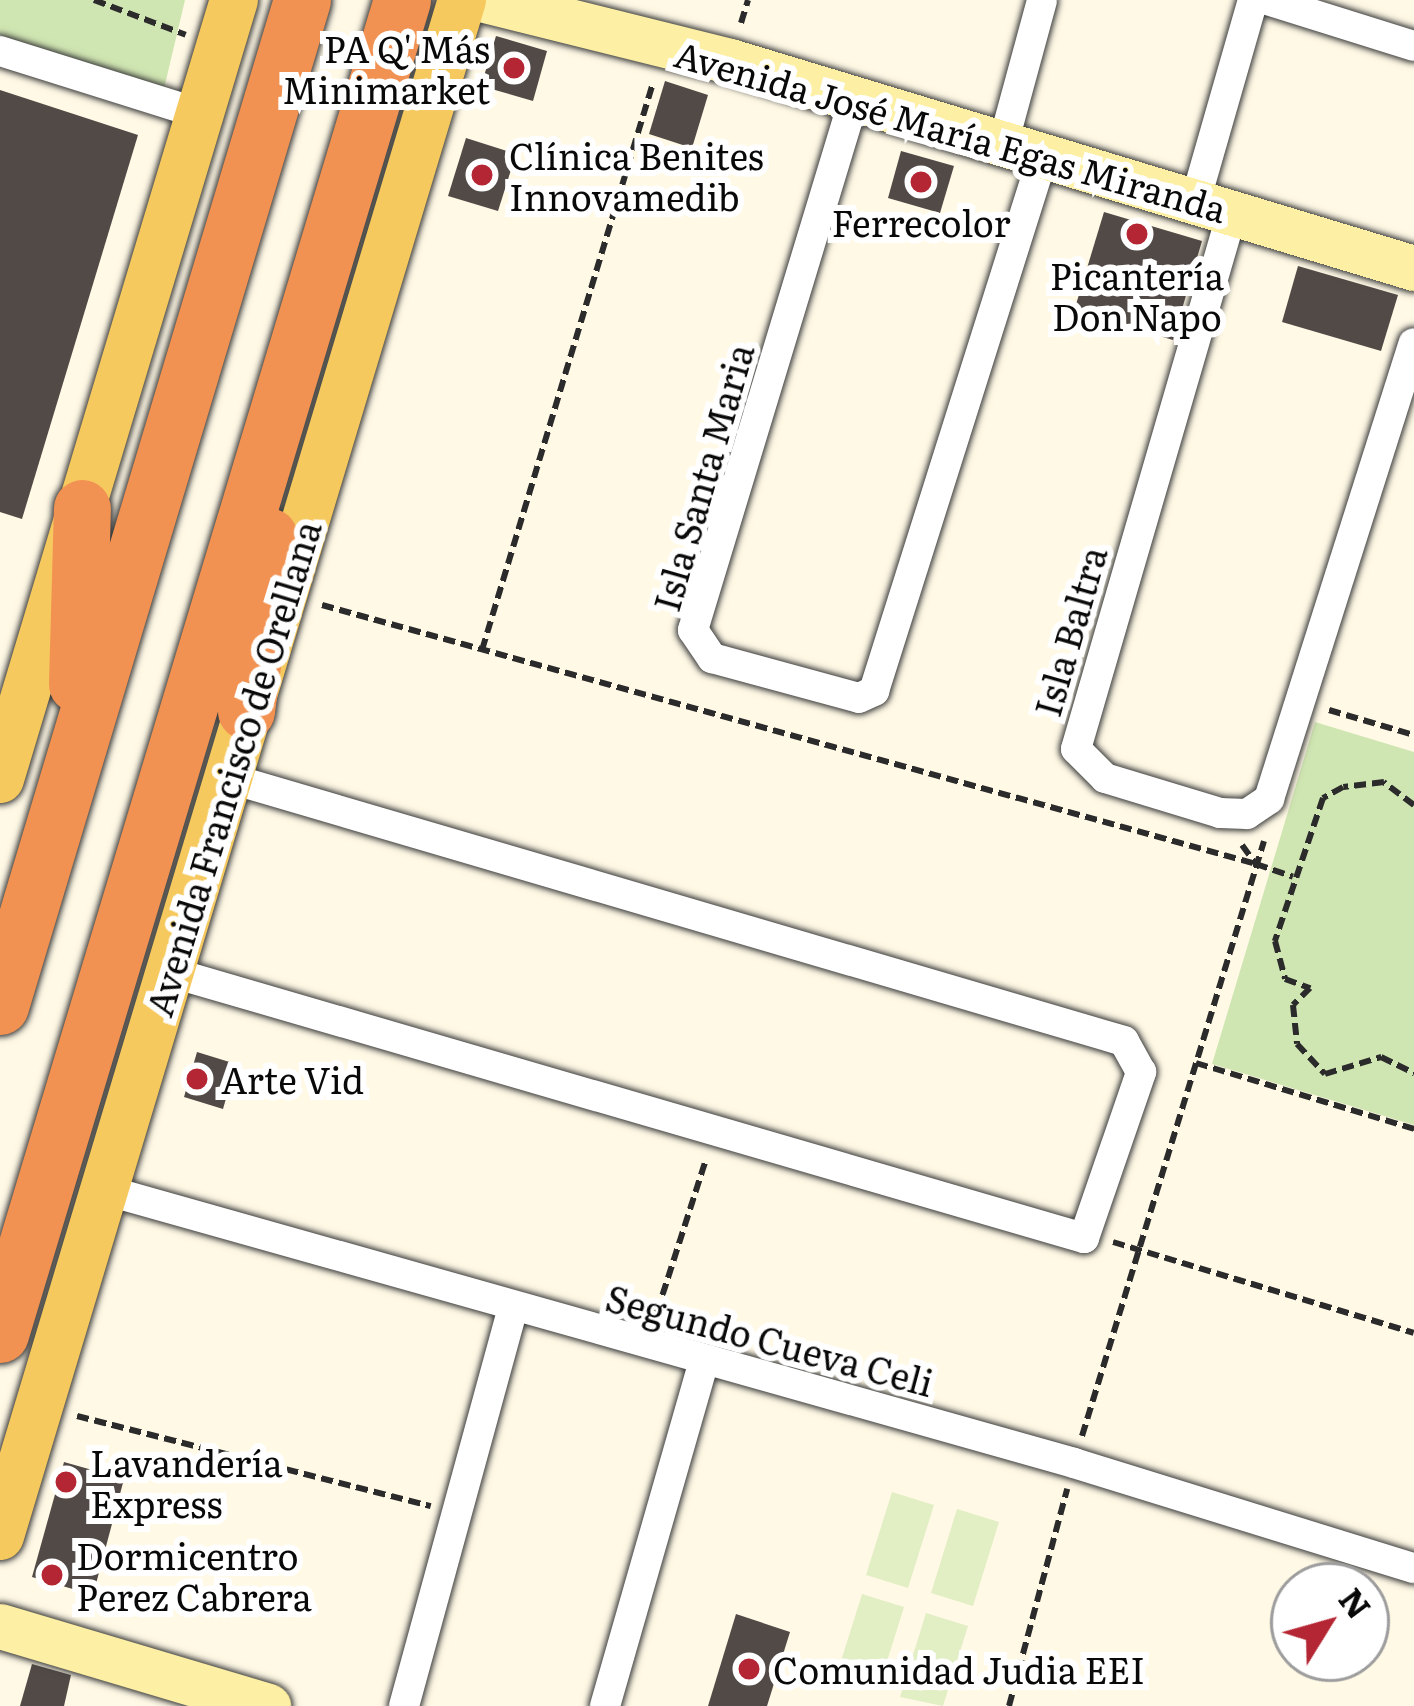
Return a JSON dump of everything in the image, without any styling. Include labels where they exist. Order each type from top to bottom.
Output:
[{"type":"highway","points":[[0,1006],[302,0]]},
{"type":"highway","name":"Avenida Francisco de Orellana","points":[[0,1334],[402,0]]},
{"type":"highway","points":[[246,711],[292,364]]},
{"type":"highway","points":[[74,760],[82,508]]},
{"type":"main road","points":[[0,779],[234,0]]},
{"type":"main road","name":"Avenida Francisco de Orellana","points":[[0,1536],[462,0]]},
{"type":"street","name":"Avenida José María Egas Miranda","points":[[485,0],[854,99],[1414,268]]},
{"type":"street","points":[[1023,150],[1042,0]]},
{"type":"street","points":[[1214,207],[1253,0]]},
{"type":"street","points":[[1268,0],[1414,46]]},
{"type":"street","points":[[0,51],[201,113]]},
{"type":"street","name":"Isla Santa Maria","points":[[854,99],[693,630],[712,658],[859,698],[874,691],[1023,150]]},
{"type":"street","name":"Isla Baltra","points":[[1214,207],[1076,749],[1105,778],[1220,813]]},
{"type":"street","points":[[1220,813],[1247,814],[1269,799],[1414,343]]},
{"type":"street","points":[[170,972],[714,1136],[1084,1238],[1141,1072],[1124,1041],[228,778]]},
{"type":"street","name":"Segundo Cueva Celi","points":[[105,1190],[512,1310],[1074,1463],[1414,1568]]},
{"type":"street","points":[[404,1706],[512,1310]]},
{"type":"street","points":[[605,1706],[704,1360]]},
{"type":"street","points":[[0,1626],[268,1706]]},
{"type":"path","points":[[94,0],[187,35]]},
{"type":"path","points":[[482,650],[666,46]]},
{"type":"path","points":[[284,594],[1293,877]]},
{"type":"path","points":[[1310,704],[1414,735]]},
{"type":"path","points":[[1414,805],[1384,782],[1343,787],[1323,798],[1275,941],[1285,979],[1310,988],[1293,1005],[1297,1044],[1325,1074],[1381,1057],[1414,1073]]},
{"type":"path","points":[[1220,813],[1256,864]]},
{"type":"path","points":[[1009,1706],[1074,1463],[1269,824]]},
{"type":"path","points":[[1196,1063],[1414,1129]]},
{"type":"path","points":[[647,1344],[714,1136]]},
{"type":"path","points":[[1084,1238],[1140,1246],[1414,1333]]},
{"type":"path","points":[[40,1405],[454,1512]]},
{"type":"green space","points":[[0,0],[185,0],[163,93],[0,38]]},
{"type":"green space","points":[[1315,722],[1414,752],[1414,1125],[1212,1064]]},
{"type":"green space","points":[[892,1492],[934,1505],[908,1588],[866,1575]]},
{"type":"green space","points":[[957,1509],[999,1522],[973,1606],[931,1593]]},
{"type":"green space","points":[[862,1594],[904,1607],[878,1690],[836,1677]]},
{"type":"green space","points":[[926,1613],[968,1626],[943,1706],[900,1697]]},
{"type":"building","name":"PA Q' Más Minimarket","points":[[496,36],[547,51],[533,101],[481,86]]},
{"type":"building","points":[[665,81],[708,95],[692,148],[649,134]]},
{"type":"building","points":[[0,90],[138,135],[22,519],[0,512]]},
{"type":"building","name":"Clínica Benites Innovamedib","points":[[466,138],[516,154],[498,211],[448,196]]},
{"type":"building","name":"Ferrecolor","points":[[901,151],[954,166],[940,213],[888,198]]},
{"type":"building","points":[[1104,212],[1202,241],[1173,340],[1074,311]]},
{"type":"building","points":[[1298,266],[1398,295],[1381,351],[1282,322]]},
{"type":"building","points":[[197,1052],[236,1064],[223,1109],[184,1097]]},
{"type":"building","points":[[64,1462],[124,1479],[93,1595],[32,1577]]},
{"type":"building","name":"Comunidad Judia EEI","points":[[736,1614],[790,1632],[767,1706],[708,1706]]},
{"type":"building","points":[[32,1664],[71,1675],[64,1706],[20,1706]]},
{"type":"place","name":"PA Q' Más Minimarket","points":[[514,68]]},
{"type":"place","name":"Clínica Benites Innovamedib","points":[[482,175]]},
{"type":"place","name":"Ferrecolor","points":[[921,182]]},
{"type":"place","name":"Picantería Don Napo","points":[[1137,234]]},
{"type":"place","name":"Arte Vid","points":[[197,1079]]},
{"type":"place","name":"Lavandería Express","points":[[66,1482]]},
{"type":"place","name":"Dormicentro Perez Cabrera","points":[[52,1575]]},
{"type":"place","name":"Comunidad Judia EEI","points":[[749,1669]]}]
